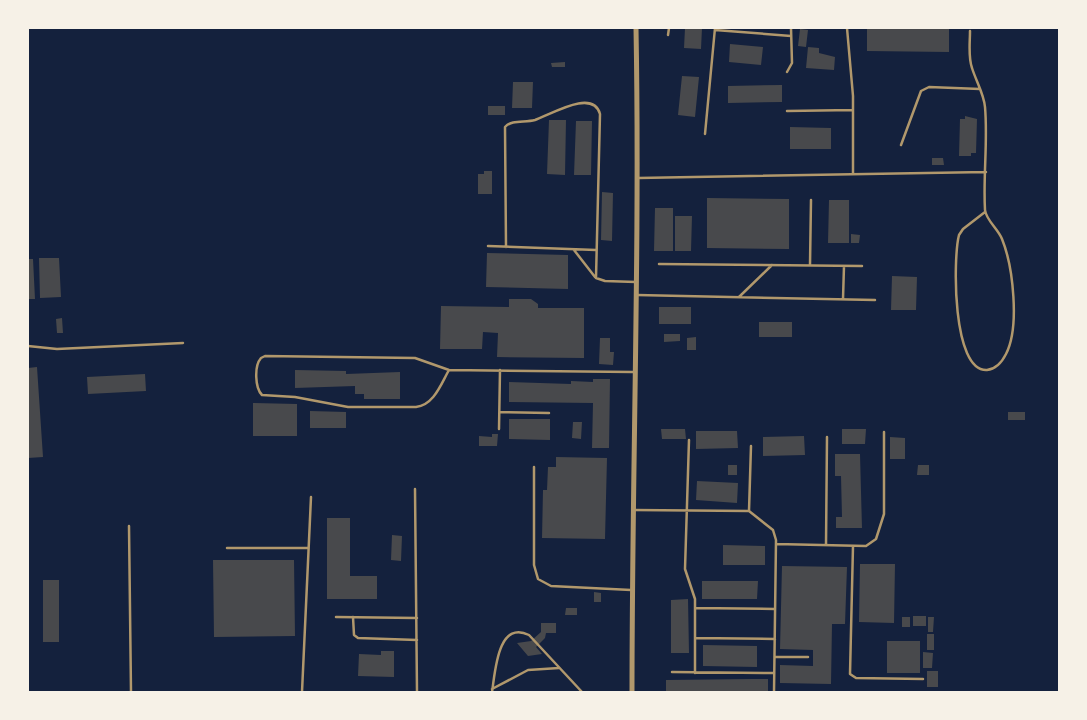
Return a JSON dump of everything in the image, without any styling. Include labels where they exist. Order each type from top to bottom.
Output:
[{"type":"street","points":[[632,692],[633,372],[638,178],[636,28]]},
{"type":"lane","points":[[668,35],[669,28]]},
{"type":"lane","points":[[787,72],[792,63],[791,28]]},
{"type":"lane","points":[[847,28],[853,110],[852,174]]},
{"type":"lane","points":[[705,134],[715,29],[791,36]]},
{"type":"lane","points":[[970,31],[970,61],[985,107],[986,212],[1004,244],[1015,316],[1009,350],[1002,362],[995,368],[987,370],[981,369],[969,358],[960,333],[956,294],[959,235],[963,229],[986,212]]},
{"type":"lane","points":[[902,145],[919,94],[925,88],[980,89]]},
{"type":"lane","points":[[506,247],[505,127],[509,123],[535,120],[584,102],[595,105],[600,114],[596,278]]},
{"type":"lane","points":[[787,111],[853,110]]},
{"type":"lane","points":[[638,178],[986,172]]},
{"type":"lane","points":[[810,266],[811,200]]},
{"type":"lane","points":[[488,246],[596,250]]},
{"type":"lane","points":[[573,249],[596,278],[605,281],[636,282]]},
{"type":"lane","points":[[659,264],[862,266]]},
{"type":"lane","points":[[739,297],[772,265]]},
{"type":"lane","points":[[843,299],[844,266]]},
{"type":"lane","points":[[635,295],[875,300]]},
{"type":"lane","points":[[28,346],[57,348],[183,343]]},
{"type":"lane","points":[[449,370],[428,403],[416,407],[348,407],[295,397],[267,397],[262,395],[257,389],[257,364],[265,356],[415,358],[449,370],[633,372]]},
{"type":"lane","points":[[500,370],[500,429]]},
{"type":"lane","points":[[500,412],[549,413]]},
{"type":"lane","points":[[776,544],[853,546],[872,543],[883,522],[884,432]]},
{"type":"lane","points":[[826,545],[827,437]]},
{"type":"lane","points":[[689,440],[685,569],[694,594],[695,672]]},
{"type":"lane","points":[[749,511],[750,446]]},
{"type":"lane","points":[[534,467],[534,565],[538,579],[551,586],[632,590]]},
{"type":"lane","points":[[415,489],[417,692]]},
{"type":"lane","points":[[302,692],[310,497]]},
{"type":"lane","points":[[632,510],[749,511],[774,530],[776,544],[774,692]]},
{"type":"lane","points":[[129,526],[131,692]]},
{"type":"lane","points":[[853,546],[850,674],[856,678],[923,679]]},
{"type":"lane","points":[[228,548],[308,548]]},
{"type":"lane","points":[[695,608],[775,608]]},
{"type":"lane","points":[[336,617],[417,618]]},
{"type":"lane","points":[[353,617],[354,636],[358,638],[417,640]]},
{"type":"lane","points":[[492,691],[500,646],[506,638],[515,633],[524,632],[529,635],[582,692]]},
{"type":"lane","points":[[695,638],[775,639]]},
{"type":"lane","points":[[775,656],[808,657]]},
{"type":"lane","points":[[492,691],[528,670],[559,668]]},
{"type":"lane","points":[[672,672],[774,673]]},
{"type":"building","points":[[685,28],[702,28],[701,49],[684,48]]},
{"type":"building","points":[[867,28],[949,28],[949,52],[867,51]]},
{"type":"building","points":[[800,29],[808,30],[806,47],[798,46]]},
{"type":"building","points":[[730,44],[763,47],[761,65],[729,62]]},
{"type":"building","points":[[808,47],[819,48],[819,53],[835,57],[834,70],[806,68]]},
{"type":"building","points":[[565,62],[565,67],[552,67],[551,63]]},
{"type":"building","points":[[682,76],[699,77],[695,117],[678,115]]},
{"type":"building","points":[[513,82],[533,82],[532,108],[512,108]]},
{"type":"building","points":[[782,85],[782,102],[728,103],[728,86]]},
{"type":"building","points":[[488,106],[505,106],[505,115],[488,115]]},
{"type":"building","points":[[965,116],[977,119],[976,153],[971,153],[971,156],[959,156],[960,119],[965,119]]},
{"type":"building","points":[[549,120],[566,120],[565,175],[547,174]]},
{"type":"building","points":[[576,121],[592,121],[591,175],[574,175]]},
{"type":"building","points":[[790,127],[831,128],[831,149],[790,149]]},
{"type":"building","points":[[932,158],[943,158],[944,165],[932,165]]},
{"type":"building","points":[[484,171],[492,171],[492,194],[478,194],[478,174],[484,174]]},
{"type":"building","points":[[602,192],[613,193],[612,241],[601,240]]},
{"type":"building","points":[[707,198],[789,199],[789,249],[707,248]]},
{"type":"building","points":[[829,200],[849,200],[849,243],[828,243]]},
{"type":"building","points":[[655,208],[673,208],[673,251],[654,251]]},
{"type":"building","points":[[675,216],[692,216],[691,251],[675,251]]},
{"type":"building","points":[[851,234],[860,235],[859,243],[851,243]]},
{"type":"building","points":[[487,253],[568,255],[568,289],[486,287]]},
{"type":"building","points":[[39,258],[59,258],[61,297],[40,298]]},
{"type":"building","points":[[28,259],[33,259],[35,299],[28,299]]},
{"type":"building","points":[[892,276],[917,277],[916,310],[891,310]]},
{"type":"building","points":[[509,299],[531,299],[538,304],[538,308],[584,308],[584,358],[497,357],[498,333],[483,332],[482,349],[440,349],[441,306],[509,307]]},
{"type":"building","points":[[659,307],[691,307],[691,324],[659,324]]},
{"type":"building","points":[[62,318],[63,333],[57,333],[56,319]]},
{"type":"building","points":[[759,322],[792,322],[792,337],[759,337]]},
{"type":"building","points":[[664,334],[680,334],[680,341],[664,342]]},
{"type":"building","points":[[696,337],[696,350],[687,350],[687,338]]},
{"type":"building","points":[[600,338],[610,338],[610,352],[614,352],[613,365],[599,364]]},
{"type":"building","points":[[37,367],[43,457],[28,458],[28,368]]},
{"type":"building","points":[[295,370],[346,371],[346,374],[400,372],[400,399],[364,399],[364,394],[355,394],[355,386],[295,388]]},
{"type":"building","points":[[145,374],[146,391],[88,394],[87,377]]},
{"type":"building","points":[[593,379],[610,379],[609,448],[592,448],[593,403],[509,402],[509,382],[571,384],[571,381],[593,382]]},
{"type":"building","points":[[253,403],[297,404],[297,436],[253,436]]},
{"type":"building","points":[[310,411],[346,412],[346,428],[310,428]]},
{"type":"building","points":[[1008,412],[1025,412],[1025,420],[1008,420]]},
{"type":"building","points":[[509,419],[550,419],[550,440],[509,439]]},
{"type":"building","points":[[573,422],[582,422],[581,439],[572,438]]},
{"type":"building","points":[[661,429],[685,429],[686,439],[662,439]]},
{"type":"building","points":[[842,429],[866,429],[865,444],[842,444]]},
{"type":"building","points":[[696,431],[737,431],[738,448],[696,449]]},
{"type":"building","points":[[492,434],[498,434],[497,446],[479,446],[479,436],[492,437]]},
{"type":"building","points":[[804,436],[805,455],[763,456],[763,437]]},
{"type":"building","points":[[890,437],[905,438],[905,459],[890,459]]},
{"type":"building","points":[[835,454],[860,454],[862,528],[836,528],[836,517],[842,517],[841,476],[835,476]]},
{"type":"building","points":[[556,457],[607,458],[605,539],[542,538],[543,490],[547,490],[548,467],[556,467]]},
{"type":"building","points":[[728,465],[737,465],[737,475],[728,475]]},
{"type":"building","points":[[918,465],[929,465],[929,475],[917,475]]},
{"type":"building","points":[[697,481],[738,483],[737,503],[696,500]]},
{"type":"building","points":[[327,518],[350,518],[350,576],[377,576],[377,599],[327,599]]},
{"type":"building","points":[[392,535],[402,536],[401,561],[391,560]]},
{"type":"building","points":[[723,545],[765,546],[765,565],[723,565]]},
{"type":"building","points":[[213,560],[294,560],[295,636],[214,637]]},
{"type":"building","points":[[860,564],[895,564],[894,623],[859,622]]},
{"type":"building","points":[[782,566],[847,567],[845,624],[832,624],[831,684],[780,683],[780,665],[813,666],[813,650],[780,649]]},
{"type":"building","points":[[43,580],[59,580],[59,642],[43,642]]},
{"type":"building","points":[[702,581],[758,581],[757,599],[702,599]]},
{"type":"building","points":[[594,592],[601,593],[601,602],[594,602]]},
{"type":"building","points":[[688,599],[689,653],[671,653],[671,600]]},
{"type":"building","points":[[566,608],[577,608],[577,615],[565,615]]},
{"type":"building","points":[[913,616],[926,616],[926,626],[913,626]]},
{"type":"building","points":[[902,617],[910,617],[910,627],[902,627]]},
{"type":"building","points":[[928,617],[934,617],[933,632],[928,632]]},
{"type":"building","points":[[541,623],[556,623],[556,633],[546,633],[545,638],[536,647],[542,654],[528,656],[517,643],[531,641],[541,632]]},
{"type":"building","points":[[927,634],[934,634],[934,650],[927,650]]},
{"type":"building","points":[[887,641],[920,641],[920,673],[887,673]]},
{"type":"building","points":[[703,645],[757,646],[757,667],[703,666]]},
{"type":"building","points":[[381,651],[394,651],[394,677],[358,676],[359,654],[381,655]]},
{"type":"building","points":[[923,652],[933,653],[932,668],[923,668]]},
{"type":"building","points":[[927,671],[938,671],[938,687],[927,687]]},
{"type":"building","points":[[768,679],[768,691],[666,691],[666,680]]}]
